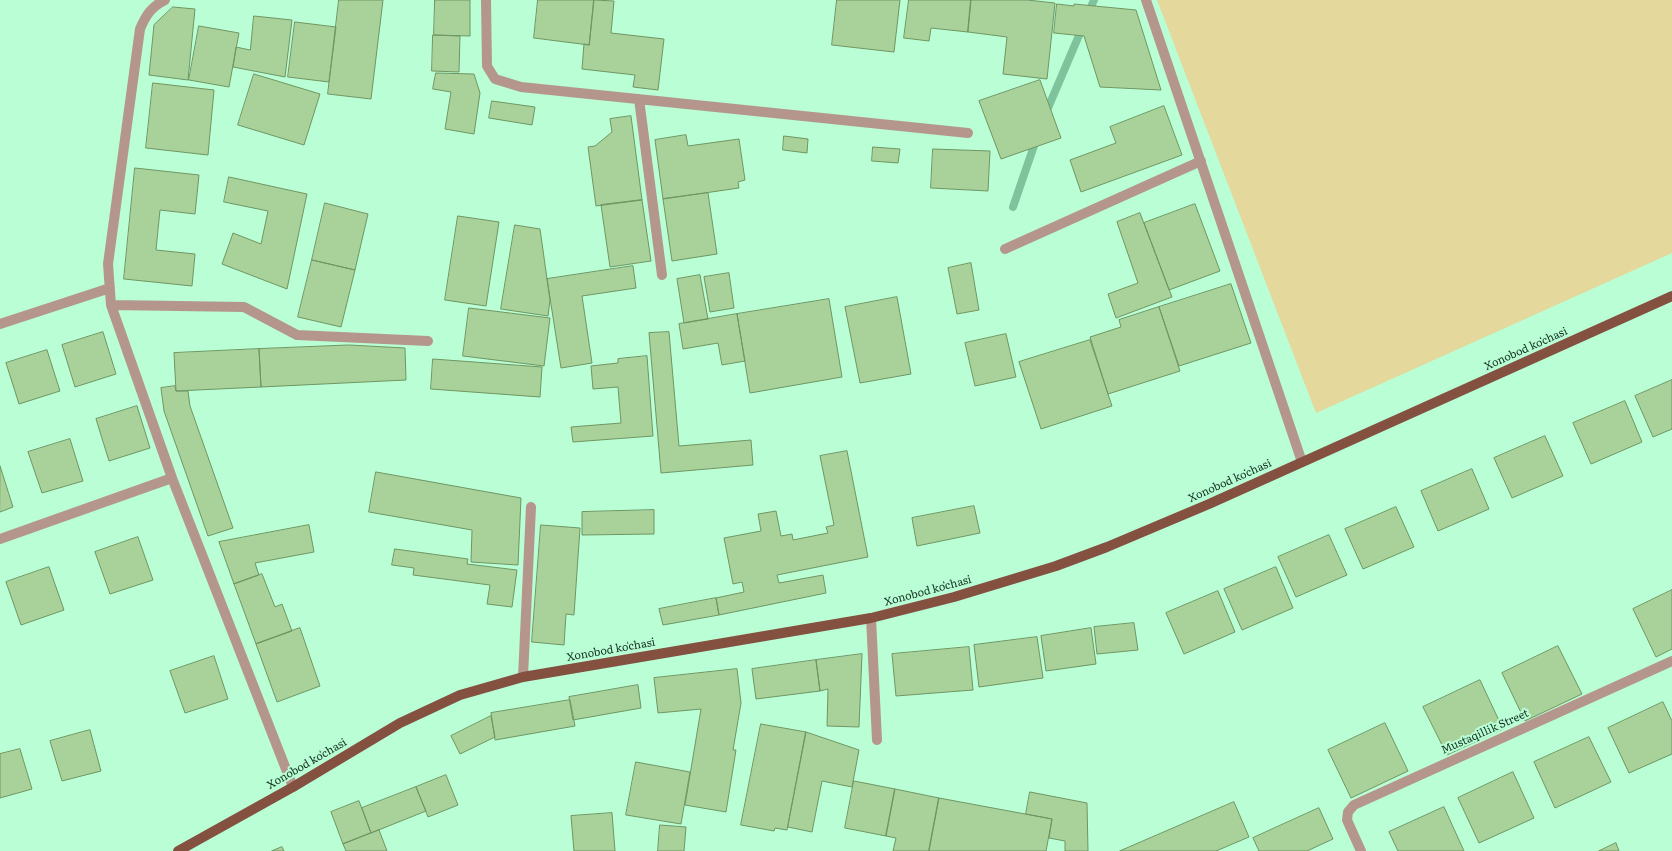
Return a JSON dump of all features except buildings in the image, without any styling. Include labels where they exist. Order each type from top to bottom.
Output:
[{"type":"main road","name":"Xonobod koʻchasi","points":[[178,851],[293,787],[400,723],[460,695],[523,677],[871,618],[954,597],[1071,560],[1159,526],[1672,296]]},
{"type":"street","points":[[164,0],[154,6],[146,16],[140,29],[108,264],[111,305],[172,478],[293,787]]},
{"type":"street","points":[[486,0],[487,66],[495,79],[521,87],[968,133]]},
{"type":"street","points":[[1146,0],[1302,462]]},
{"type":"street","points":[[639,99],[662,275]]},
{"type":"street","points":[[1005,249],[1201,161]]},
{"type":"street","points":[[0,324],[110,288]]},
{"type":"street","points":[[111,305],[244,307],[297,335],[428,341]]},
{"type":"street","points":[[0,539],[172,478]]},
{"type":"street","points":[[523,677],[531,507]]},
{"type":"street","points":[[871,618],[877,740]]},
{"type":"street","name":"Mustaqillik Street","points":[[1361,851],[1347,820],[1348,812],[1354,805],[1672,661]]},
{"type":"shaded area","points":[[1157,0],[1672,0],[1672,253],[1316,413]]},
{"type":"waterway","points":[[1087,16],[1094,0]]},
{"type":"waterway","points":[[1045,115],[1083,26]]},
{"type":"waterway","points":[[1013,207],[1037,137]]}]
